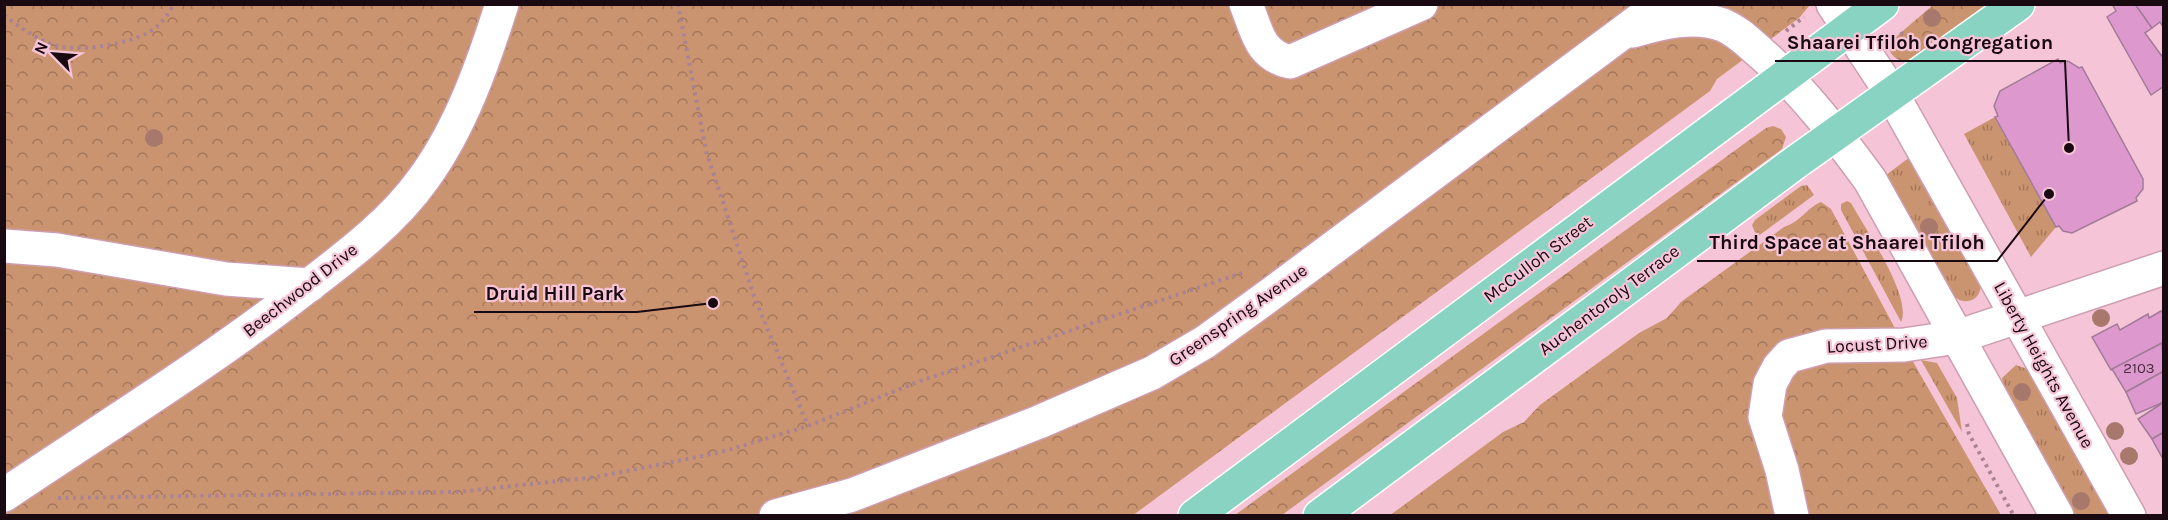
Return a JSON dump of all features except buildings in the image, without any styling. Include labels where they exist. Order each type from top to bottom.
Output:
[{"type":"main road","name":"McCulloh Street","points":[[1195,516],[1785,76],[1829,17],[1882,4]]},
{"type":"main road","name":"Auchentoroly Terrace","points":[[1320,516],[1836,133],[2018,4]]},
{"type":"street","name":"Beechwood Drive","points":[[4,495],[247,332],[310,285],[388,218],[424,179],[456,124],[482,63],[502,4]]},
{"type":"street","points":[[1246,4],[1263,46],[1270,56],[1290,62],[1421,4]]},
{"type":"street","name":"Greenspring Avenue","points":[[777,516],[852,495],[1069,409],[1152,373],[1204,342],[1271,294],[1661,4]]},
{"type":"street","name":"Liberty Heights Avenue","points":[[1829,17],[1892,94],[2129,516]]},
{"type":"street","name":"Greenspring Avenue","points":[[1617,36],[1671,22],[1708,21],[1722,25],[1747,40],[1785,76]]},
{"type":"street","points":[[1785,76],[1836,133],[1870,180],[2057,516]]},
{"type":"street","points":[[4,246],[57,250],[226,279],[310,285]]},
{"type":"street","name":"Locust Drive","points":[[1792,516],[1782,470],[1765,417],[1770,384],[1779,367],[1789,356],[1826,346],[1904,345],[1957,338],[2163,268]]},
{"type":"path","points":[[4,15],[25,31],[50,44],[70,48],[98,47],[148,32],[167,17],[174,4]]},
{"type":"path","points":[[678,4],[706,151],[755,299],[808,426]]},
{"type":"path","points":[[1786,31],[1829,17]]},
{"type":"path","points":[[46,498],[456,492],[596,477],[725,451],[808,426],[920,381],[1077,327],[1194,291],[1253,269]]},
{"type":"green space","points":[[4,5],[1810,5],[1799,18],[1717,79],[1710,91],[1132,516],[5,515]]},
{"type":"green space","points":[[1933,5],[1989,5],[1912,60],[1905,61],[1895,58],[1889,49],[1890,42]]},
{"type":"green space","points":[[1995,117],[2056,227],[2031,257],[1964,134]]},
{"type":"green space","points":[[1773,126],[1781,129],[1786,137],[1782,149],[1282,515],[1235,515],[1741,146],[1766,128]]},
{"type":"green space","points":[[1910,157],[1981,283],[1979,294],[1972,300],[1964,301],[1954,297],[1886,175]]},
{"type":"green space","points":[[1807,185],[1814,195],[1757,237],[1752,225],[1755,220],[1801,186]]},
{"type":"green space","points":[[1847,201],[1851,203],[1876,245],[1894,280],[1903,311],[1901,322],[1841,210],[1841,204]]},
{"type":"green space","points":[[1821,202],[1831,209],[1912,360],[2001,515],[1389,516],[1503,432],[1524,422],[1540,405],[1639,333],[1667,318],[1681,302]]},
{"type":"green space","points":[[1921,360],[1937,363],[1957,398],[1962,432]]},
{"type":"green space","points":[[2016,365],[2030,370],[2111,515],[2074,515],[2003,388],[2002,378]]},
{"type":"place","name":"Shaarei Tfiloh Congregation","points":[[2069,148]]},
{"type":"place","name":"Third Space at Shaarei Tfiloh","points":[[2049,194]]},
{"type":"place","name":"Druid Hill Park","points":[[713,303]]}]
